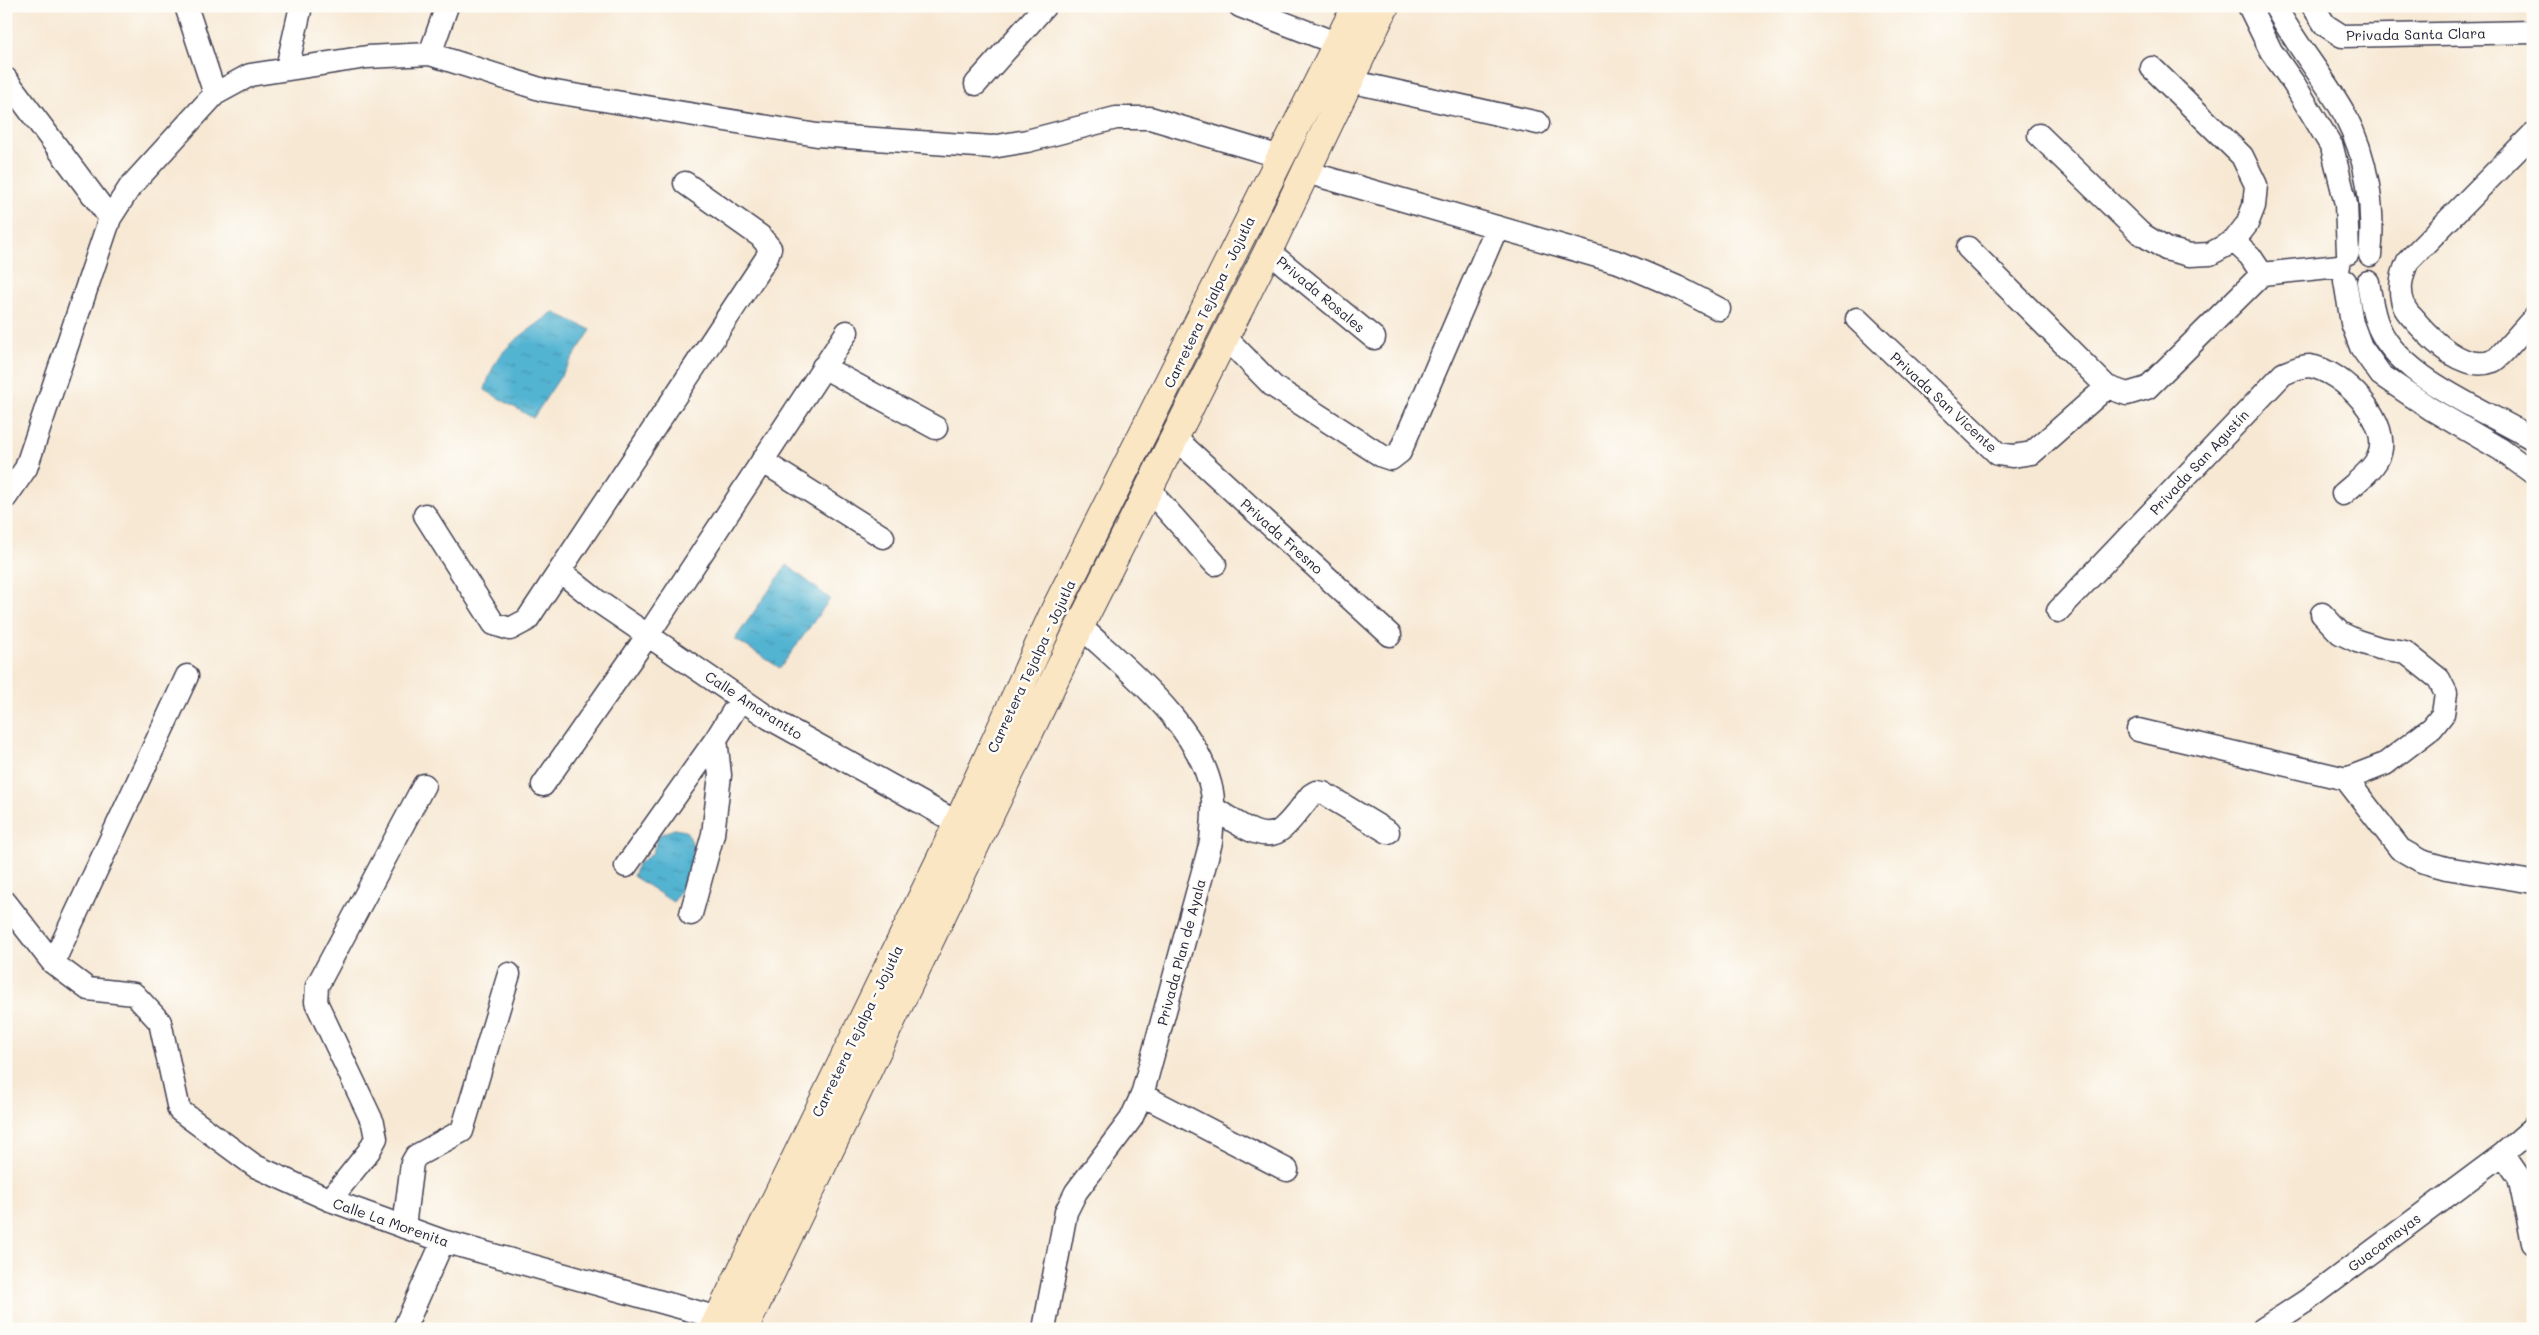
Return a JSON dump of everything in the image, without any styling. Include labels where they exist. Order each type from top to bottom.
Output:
[{"type":"main road","name":"Carretera Tejalpa - Jojutla","points":[[716,1323],[958,823],[1055,610],[1356,6]]},
{"type":"main road","name":"Carretera Tejalpa - Jojutla","points":[[745,1328],[1080,626],[1268,251],[1385,6]]},
{"type":"main road","points":[[1134,452],[1156,477]]},
{"type":"street","points":[[186,6],[215,94]]},
{"type":"street","points":[[287,68],[301,6]]},
{"type":"street","points":[[430,54],[447,6]]},
{"type":"street","points":[[976,84],[1046,6]]},
{"type":"street","points":[[1240,6],[1338,44]]},
{"type":"street","points":[[2248,6],[2271,51],[2294,84],[2332,147],[2346,204],[2344,267],[2352,323],[2361,347],[2381,375],[2431,409],[2500,449],[2533,473]]},
{"type":"street","points":[[2275,6],[2291,37],[2345,115],[2358,147],[2368,181],[2373,231],[2370,255],[2375,266],[2375,272],[2368,282],[2356,286],[2344,267]]},
{"type":"street","name":"Privada Santa Clara","points":[[2313,6],[2325,24],[2342,36],[2533,32]]},
{"type":"street","points":[[6,497],[26,468],[110,218],[130,187],[215,94],[250,75],[367,56],[430,54],[543,90],[817,135],[992,147],[1026,141],[1116,118],[1150,118],[1281,157]]},
{"type":"street","points":[[2039,135],[2140,233],[2166,249],[2190,255],[2210,254],[2234,241],[2247,224],[2254,206],[2256,185],[2242,156],[2152,68]]},
{"type":"street","points":[[6,79],[110,218]]},
{"type":"street","points":[[1349,81],[1538,123]]},
{"type":"street","points":[[2533,134],[2408,261],[2401,275],[2401,294],[2404,308],[2430,338],[2458,358],[2474,363],[2494,360],[2533,319]]},
{"type":"street","points":[[1306,172],[1621,263],[1677,287],[1719,309]]},
{"type":"street","points":[[425,515],[494,624],[510,629],[527,620],[561,572],[766,260],[770,248],[760,236],[685,183]]},
{"type":"street","points":[[1225,337],[1273,386],[1382,456],[1391,459],[1400,452],[1497,227]]},
{"type":"street","points":[[2234,241],[2250,256],[2262,274]]},
{"type":"street","points":[[1968,248],[2107,387],[2127,394],[2147,388],[2262,274],[2344,267],[2358,250],[2370,255]]},
{"type":"street","name":"Privada Rosales","points":[[1268,251],[1374,338]]},
{"type":"street","points":[[2368,282],[2376,322],[2402,362],[2431,383],[2533,439]]},
{"type":"street","name":"Privada San Vicente","points":[[1857,320],[1998,454],[2013,456],[2032,453],[2107,387]]},
{"type":"street","points":[[543,785],[648,635],[846,332]]},
{"type":"street","points":[[2356,393],[2402,362],[2430,338]]},
{"type":"street","name":"Privada San Agustín","points":[[2058,611],[2283,374],[2308,366],[2327,372],[2356,393],[2377,420],[2382,440],[2378,458],[2343,494]]},
{"type":"street","points":[[823,367],[936,428]]},
{"type":"street","name":"Privada Fresno","points":[[1175,438],[1390,634]]},
{"type":"street","points":[[762,461],[884,537]]},
{"type":"street","points":[[1156,477],[1158,500],[1215,564]]},
{"type":"street","name":"Calle Amarantto","points":[[561,572],[596,600],[769,718],[958,823]]},
{"type":"street","points":[[2138,730],[2346,779],[2385,764],[2432,728],[2443,714],[2446,694],[2439,679],[2404,652],[2379,648],[2357,641],[2340,633],[2322,614]]},
{"type":"street","name":"Privada Plan de Ayala","points":[[1045,1324],[1066,1212],[1076,1192],[1131,1119],[1142,1095],[1211,842],[1213,808],[1212,791],[1197,753],[1165,705],[1080,626]]},
{"type":"street","points":[[6,903],[53,963],[187,676]]},
{"type":"street","points":[[626,866],[716,739],[741,699]]},
{"type":"street","points":[[691,914],[713,834],[720,775],[716,739]]},
{"type":"street","points":[[2346,779],[2400,849],[2414,857],[2446,868],[2533,882]]},
{"type":"street","points":[[330,1200],[369,1151],[376,1138],[373,1123],[316,1002],[317,986],[424,785]]},
{"type":"street","points":[[1213,808],[1260,835],[1274,834],[1282,830],[1311,795],[1316,792],[1323,793],[1388,832]]},
{"type":"street","name":"Calle La Morenita","points":[[53,963],[88,989],[134,994],[160,1022],[179,1110],[255,1166],[330,1200],[443,1241],[716,1323],[745,1328]]},
{"type":"street","points":[[404,1227],[412,1163],[416,1156],[462,1131],[509,974]]},
{"type":"street","points":[[1142,1095],[1287,1170]]},
{"type":"street","name":"Guacamayas","points":[[2263,1329],[2306,1301],[2503,1154],[2533,1128]]},
{"type":"street","points":[[2503,1154],[2519,1177],[2533,1243]]},
{"type":"street","points":[[404,1329],[443,1241]]},
{"type":"water","points":[[553,312],[591,330],[533,418],[485,390],[496,362],[503,352],[520,336]]},
{"type":"water","points":[[787,565],[830,599],[780,668],[735,639]]},
{"type":"water","points":[[674,829],[686,831],[692,842],[693,851],[687,875],[673,902],[633,876],[638,864],[652,854],[659,835]]}]
